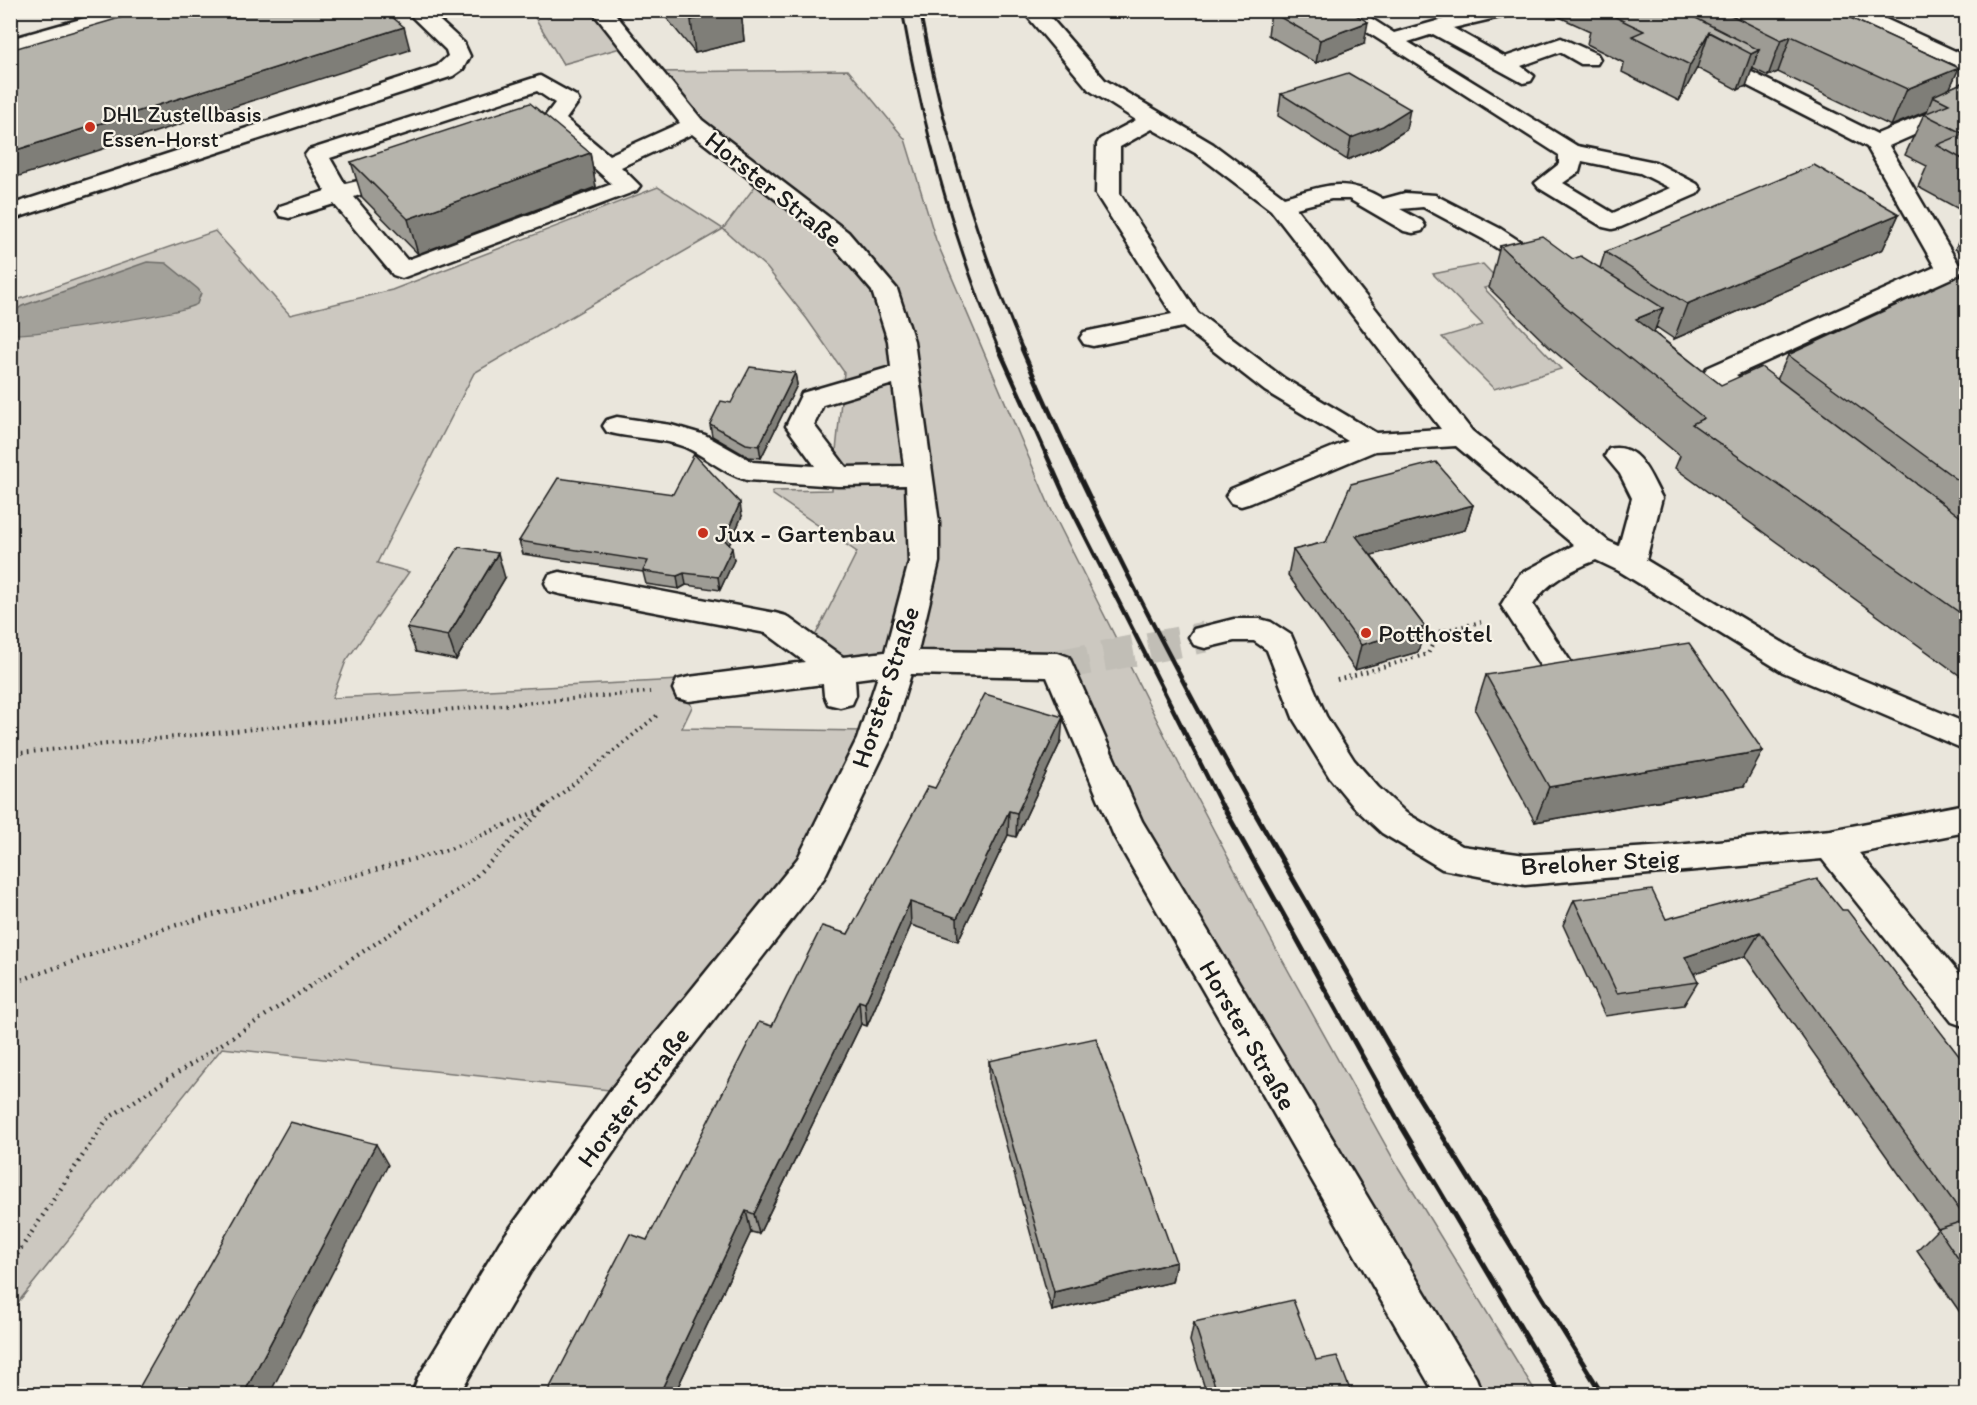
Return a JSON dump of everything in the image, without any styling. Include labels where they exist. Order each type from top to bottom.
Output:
[{"type":"street","points":[[10,46],[138,10]]},
{"type":"street","points":[[10,213],[445,71],[455,64],[459,56],[456,48],[415,10]]},
{"type":"street","name":"Horster Straße","points":[[434,1395],[515,1257],[626,1101],[811,867],[874,740],[899,662],[924,562],[924,523],[901,341],[884,289],[839,237],[694,125],[601,10]]},
{"type":"street","points":[[1032,10],[1097,85],[1152,120],[1205,149],[1280,205],[1295,220],[1462,436],[1597,548],[1630,564],[1794,664],[1966,737]]},
{"type":"street","points":[[1343,10],[1561,146],[1647,167],[1689,189],[1612,222],[1547,183],[1571,167],[1561,146]]},
{"type":"street","points":[[1391,40],[1506,10]]},
{"type":"street","points":[[1848,10],[1966,64]]},
{"type":"street","points":[[1435,27],[1522,76]]},
{"type":"street","points":[[1503,65],[1561,44],[1589,59]]},
{"type":"street","points":[[1692,48],[1876,143],[1949,270],[1708,369],[1782,424]]},
{"type":"street","points":[[509,136],[554,120],[568,101],[540,83],[318,155],[339,194],[402,270],[628,186],[554,120]]},
{"type":"street","points":[[1945,94],[1966,104]]},
{"type":"street","points":[[1876,143],[1966,104]]},
{"type":"street","points":[[1152,120],[1108,144],[1108,194],[1188,318],[1275,385],[1371,442]]},
{"type":"street","points":[[606,165],[694,125]]},
{"type":"street","points":[[289,211],[384,179]]},
{"type":"street","points":[[1280,205],[1331,192],[1354,192],[1382,206],[1413,226]]},
{"type":"street","points":[[1382,206],[1405,200],[1427,200],[1492,234],[1564,281]]},
{"type":"street","points":[[1093,338],[1188,318]]},
{"type":"street","points":[[838,477],[800,426],[812,399],[905,372]]},
{"type":"street","points":[[617,426],[661,431],[695,441],[747,471],[838,477],[919,475]]},
{"type":"street","points":[[1241,496],[1371,442],[1462,436]]},
{"type":"street","points":[[1619,456],[1632,469],[1647,498],[1630,564]]},
{"type":"street","points":[[1566,679],[1517,605],[1531,582],[1569,559],[1597,548]]},
{"type":"street","points":[[560,583],[775,624],[839,682]]},
{"type":"street","name":"Breloher Steig","points":[[1205,637],[1234,630],[1260,630],[1280,643],[1311,720],[1342,769],[1366,798],[1394,824],[1455,860],[1525,870],[1831,844],[1966,818]]},
{"type":"street","points":[[689,689],[839,682],[899,662]]},
{"type":"street","name":"Horster Straße","points":[[899,662],[1058,664],[1126,826],[1460,1395]]},
{"type":"street","points":[[1831,844],[1966,1010]]},
{"type":"path","points":[[1298,687],[1327,683],[1428,654],[1438,632],[1523,613]]},
{"type":"path","points":[[10,754],[292,727],[495,703],[689,689]]},
{"type":"path","points":[[10,1265],[106,1119],[471,881],[545,807],[689,689]]},
{"type":"path","points":[[10,984],[166,928],[450,849],[545,807]]},
{"type":"shaded area","points":[[531,11],[596,11],[624,47],[563,64]]},
{"type":"shaded area","points":[[848,70],[905,139],[936,240],[1049,505],[1179,764],[1274,945],[1395,1162],[1537,1394],[1449,1394],[1128,821],[1061,663],[901,670],[840,654],[813,640],[857,552],[772,494],[774,491],[832,490],[844,372],[807,319],[767,268],[723,229],[762,177],[730,151],[654,72]]},
{"type":"shaded area","points":[[658,187],[723,229],[474,373],[377,563],[409,572],[346,661],[332,698],[679,680],[692,707],[682,728],[865,731],[809,866],[628,1092],[222,1048],[11,1311],[11,302],[215,231],[290,315],[392,290]]},
{"type":"shaded area","points":[[147,262],[166,263],[198,289],[201,293],[197,304],[165,313],[107,323],[11,334],[11,314],[22,306]]},
{"type":"shaded area","points":[[1483,264],[1501,283],[1484,288],[1561,369],[1494,389],[1442,337],[1483,325],[1433,274]]},
{"type":"building","name":"DHL Zustellbasis Essen-Horst","points":[[147,10],[384,10],[404,27],[10,152],[10,50]]},
{"type":"building","points":[[682,10],[732,10],[691,20]]},
{"type":"building","points":[[1276,10],[1348,10],[1368,22],[1320,40],[1271,12]]},
{"type":"building","points":[[1601,10],[1680,10],[1759,50],[1751,54],[1709,32],[1690,65],[1632,36],[1644,31]]},
{"type":"building","points":[[1721,10],[1833,10],[1959,68],[1907,89],[1791,36],[1781,40]]},
{"type":"building","points":[[1348,73],[1410,109],[1383,126],[1351,138],[1281,94]]},
{"type":"building","points":[[1966,81],[1966,161],[1937,145],[1964,134],[1924,114],[1949,104],[1933,96]]},
{"type":"building","points":[[530,103],[590,153],[408,219],[351,162]]},
{"type":"building","points":[[1814,165],[1899,214],[1687,304],[1605,252]]},
{"type":"building","points":[[1542,236],[1573,259],[1581,256],[1663,308],[1636,319],[1721,385],[1761,367],[1966,521],[1966,617],[1692,424],[1704,418],[1562,304],[1500,246]]},
{"type":"building","points":[[1966,273],[1966,486],[1788,355]]},
{"type":"building","points":[[750,367],[795,373],[759,446],[746,444],[710,424],[721,401],[731,403]]},
{"type":"building","points":[[694,454],[740,503],[724,539],[732,548],[718,577],[684,573],[677,576],[643,571],[648,561],[519,541],[558,478],[673,494]]},
{"type":"building","points":[[1436,462],[1473,505],[1356,536],[1425,627],[1361,645],[1293,550],[1326,542],[1351,484]]},
{"type":"building","points":[[459,547],[498,553],[448,636],[407,628]]},
{"type":"building","points":[[1689,643],[1763,751],[1549,787],[1486,675]]},
{"type":"building","points":[[985,694],[1063,717],[1017,813],[1009,811],[957,918],[910,902],[865,1003],[859,1001],[754,1214],[746,1211],[659,1395],[546,1395],[630,1234],[647,1240],[759,1022],[772,1026],[822,926],[848,934],[928,786],[935,788]]},
{"type":"building","points":[[1817,879],[1842,910],[1847,910],[1966,1065],[1966,1219],[1760,932],[1685,957],[1698,982],[1617,993],[1574,900],[1652,890],[1666,919]]},
{"type":"building","points":[[1096,1038],[1176,1262],[1054,1292],[989,1061]]},
{"type":"building","points":[[290,1122],[376,1144],[243,1395],[135,1395]]},
{"type":"building","points":[[1966,1220],[1966,1270],[1938,1229]]},
{"type":"building","points":[[1293,1300],[1316,1360],[1337,1356],[1352,1395],[1218,1395],[1194,1322]]},
{"type":"tunnel","points":[[1058,665],[1205,637]]},
{"type":"railway","points":[[902,10],[910,54],[941,183],[967,267],[999,350]]},
{"type":"railway","points":[[920,10],[939,98],[962,183],[990,266],[1023,350]]},
{"type":"railway","points":[[999,349],[1064,494],[1223,808]]},
{"type":"railway","points":[[1022,349],[1131,582],[1252,808]]},
{"type":"railway","points":[[1223,806],[1396,1117],[1560,1394]]},
{"type":"railway","points":[[1251,806],[1416,1093],[1602,1394]]},
{"type":"place","name":"DHL Zustellbasis Essen-Horst","points":[[90,127]]},
{"type":"place","name":"Jux - Gartenbau","points":[[703,533]]},
{"type":"place","name":"Potthostel","points":[[1366,633]]}]
